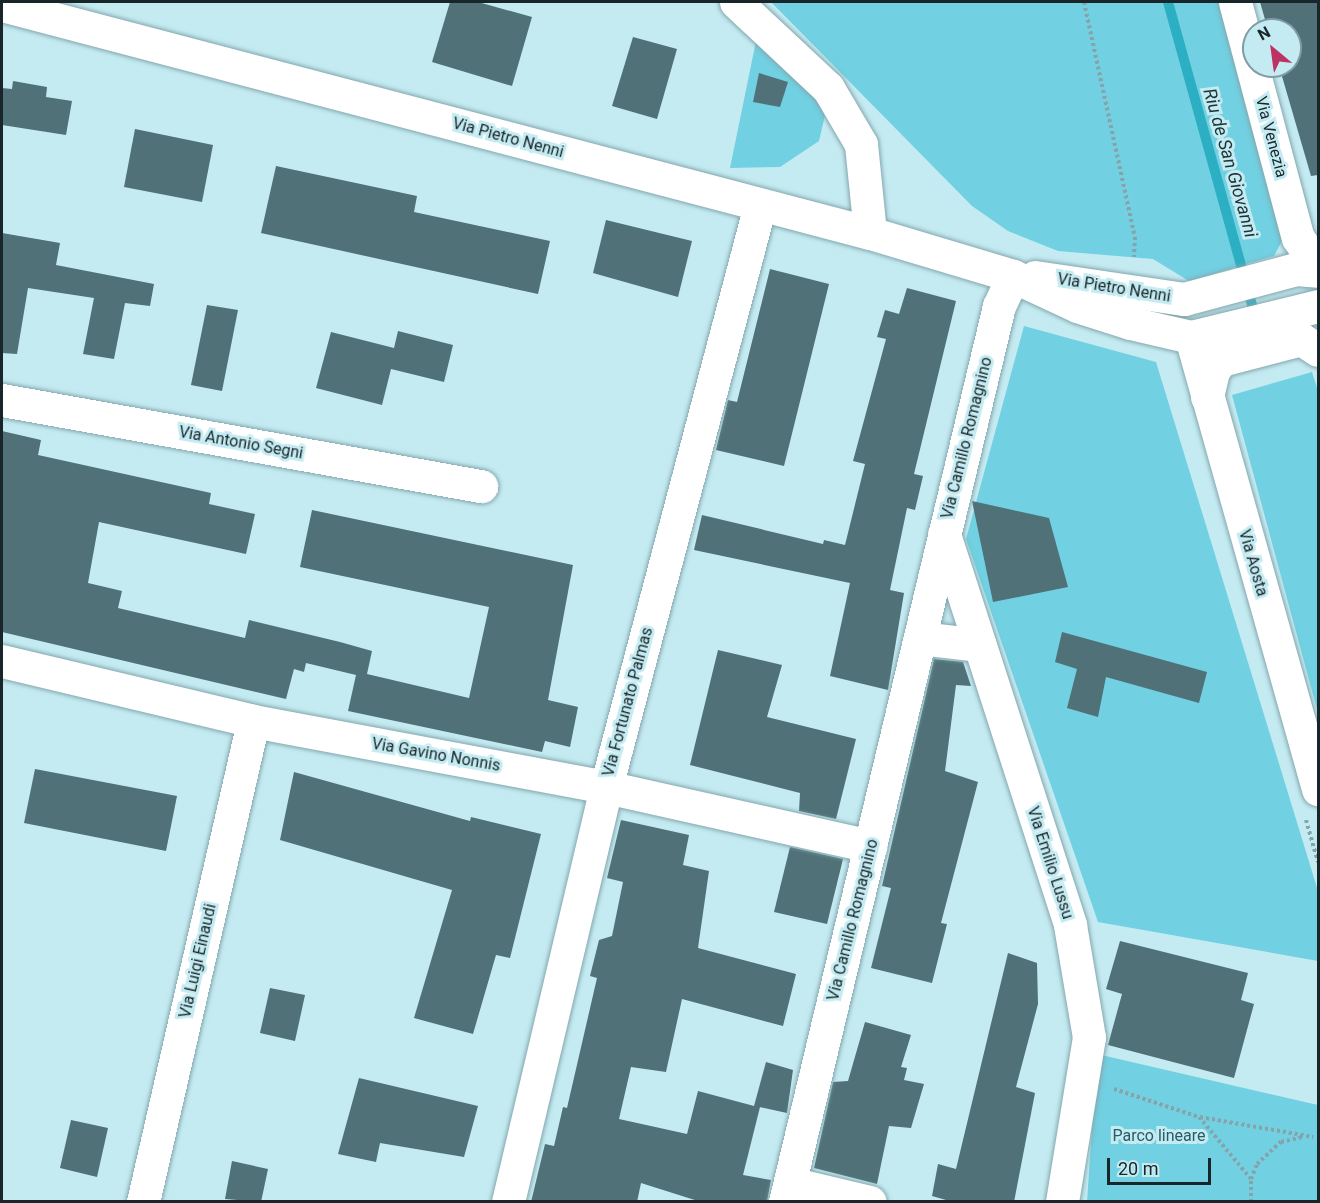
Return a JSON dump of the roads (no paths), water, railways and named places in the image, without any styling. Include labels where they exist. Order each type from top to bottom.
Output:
[{"type":"street","points":[[736,2],[828,88],[861,144],[870,233]]},
{"type":"street","name":"Via Venezia","points":[[1235,2],[1298,238],[1311,269]]},
{"type":"street","name":"Via Pietro Nenni","points":[[2,5],[870,233],[1012,276],[1077,306],[1195,336],[1310,307]]},
{"type":"street","name":"Via Fortunato Palmas","points":[[508,1202],[606,787],[760,205]]},
{"type":"street","name":"Via Pietro Nenni","points":[[1012,276],[1184,299],[1311,269]]},
{"type":"street","name":"Via Camillo Romagnino","points":[[788,1192],[1002,295],[1012,276]]},
{"type":"street","name":"Via Aosta","points":[[1195,336],[1207,397],[1312,803]]},
{"type":"street","points":[[1207,397],[1212,371],[1221,360],[1300,339],[1318,350]]},
{"type":"street","name":"Via Antonio Segni","points":[[2,400],[481,486]]},
{"type":"street","name":"Via Emilio Lussu","points":[[944,533],[1070,925],[1089,1037],[1062,1202]]},
{"type":"street","points":[[920,638],[980,645]]},
{"type":"street","name":"Via Gavino Nonnis","points":[[2,661],[253,721],[606,787],[871,846]]},
{"type":"street","name":"Via Luigi Einaudi","points":[[143,1202],[253,721]]},
{"type":"street","points":[[788,1192],[870,1202]]},
{"type":"waterway","name":"Riu de San Giovanni","points":[[1168,2],[1256,319]]},
{"type":"park label","name":"Parco lineare","points":[[1159,1136]]}]
